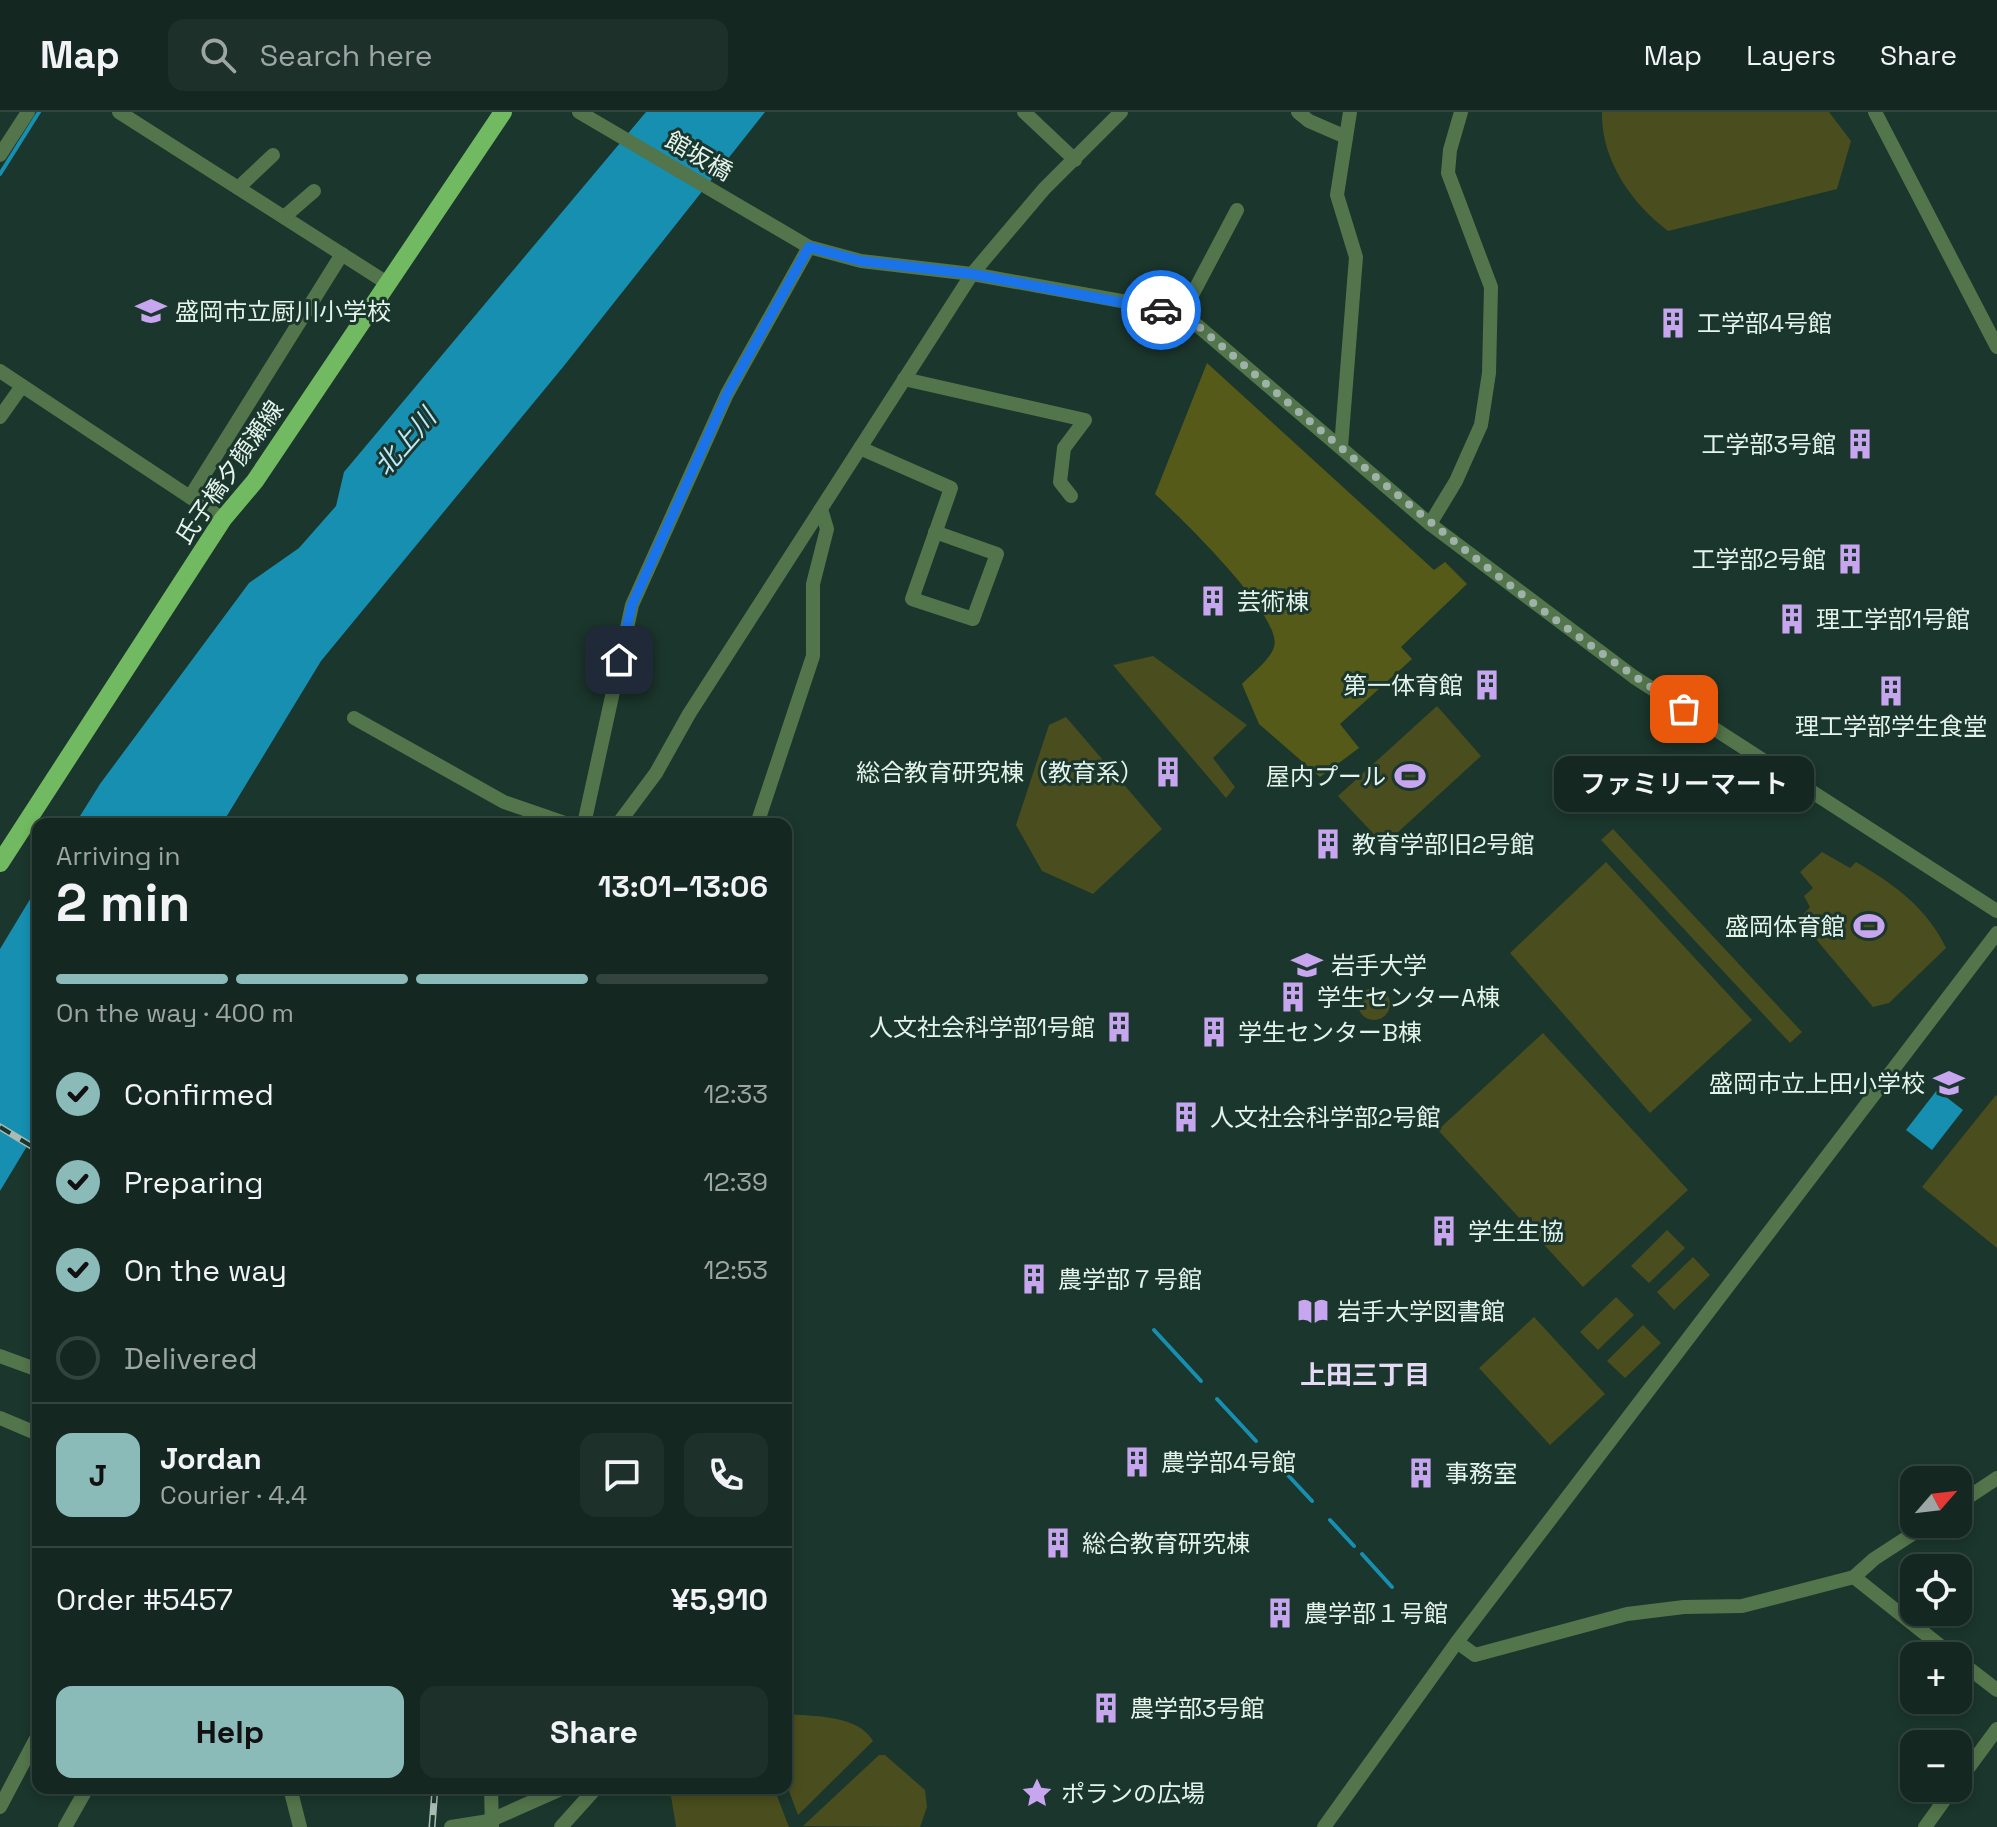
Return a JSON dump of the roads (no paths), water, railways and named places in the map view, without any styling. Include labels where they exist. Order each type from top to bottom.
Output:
[{"type":"main road","name":"氏子橋夕顔瀬線","points":[[0,863],[223,519],[255,481],[503,112]]},
{"type":"street","points":[[0,155],[28,112]]},
{"type":"street","points":[[119,112],[387,283]]},
{"type":"street","name":"館坂橋","points":[[579,112],[809,247],[861,261],[972,274],[1138,304],[1181,316],[1198,326],[1430,524],[1634,677],[1997,911]]},
{"type":"street","points":[[1024,112],[1075,160]]},
{"type":"street","points":[[1298,112],[1309,121],[1346,137]]},
{"type":"street","points":[[1341,447],[1356,257],[1337,195],[1350,112]]},
{"type":"street","points":[[1430,524],[1456,481],[1481,425],[1493,310],[1491,287],[1448,173],[1450,150],[1461,112]]},
{"type":"street","points":[[1875,112],[1990,316],[1997,347]]},
{"type":"street","points":[[622,818],[656,773],[689,714],[972,274],[1044,189],[1118,113]]},
{"type":"street","points":[[238,188],[273,155]]},
{"type":"street","points":[[284,217],[314,191]]},
{"type":"street","points":[[1181,316],[1237,210]]},
{"type":"street","points":[[585,818],[632,605],[727,394],[809,247]]},
{"type":"street","points":[[190,497],[342,254]]},
{"type":"street","points":[[0,371],[223,519]]},
{"type":"street","points":[[904,379],[1085,420],[1064,448],[1060,482],[1071,496]]},
{"type":"street","points":[[0,417],[22,386]]},
{"type":"street","points":[[860,448],[951,488],[935,532],[912,599],[973,619],[997,554],[935,532]]},
{"type":"street","points":[[759,818],[813,656],[813,584],[827,529],[821,509]]},
{"type":"street","points":[[354,718],[504,802],[551,818]]},
{"type":"street","points":[[1324,1827],[1457,1642],[1997,933]]},
{"type":"street","points":[[0,1356],[32,1368]]},
{"type":"street","points":[[0,1418],[32,1431]]},
{"type":"street","points":[[1972,1495],[1997,1478]]},
{"type":"street","points":[[1457,1642],[1475,1655],[1627,1614],[1684,1607],[1742,1606],[1854,1577],[1874,1559],[1906,1538]]},
{"type":"street","points":[[1854,1577],[1935,1642]]},
{"type":"street","points":[[1972,1671],[1997,1690]]},
{"type":"street","points":[[1972,1763],[1997,1729]]},
{"type":"street","points":[[0,1807],[32,1746]]},
{"type":"street","points":[[65,1827],[84,1794]]},
{"type":"street","points":[[292,1794],[300,1827]]},
{"type":"street","points":[[491,1794],[491,1824]]},
{"type":"street","points":[[451,1827],[491,1824],[551,1794]]},
{"type":"street","points":[[561,1827],[591,1794]]},
{"type":"street","points":[[1925,1827],[1943,1802]]},
{"type":"water","name":"北上川","points":[[646,112],[765,112],[563,367],[321,661],[226,818],[79,818],[100,784],[249,583],[299,548],[336,506],[344,472]]},
{"type":"water","points":[[32,896],[32,1138],[0,1191],[0,949]]},
{"type":"water","points":[[1937,1090],[1963,1110],[1932,1150],[1906,1130]]},
{"type":"waterway","points":[[0,174],[39,112]]},
{"type":"waterway","points":[[1154,1330],[1201,1381]]},
{"type":"waterway","points":[[1217,1399],[1256,1441]]},
{"type":"waterway","points":[[1272,1458],[1312,1501]]},
{"type":"waterway","points":[[1330,1520],[1354,1546]]},
{"type":"waterway","points":[[1362,1554],[1392,1587]]},
{"type":"railway","points":[[0,1127],[32,1146]]},
{"type":"railway","points":[[432,1827],[435,1794]]},
{"type":"place","name":"盛岡市立厨川小学校","points":[[151,311]]},
{"type":"place","name":"工学部4号館","points":[[1673,323]]},
{"type":"place","name":"工学部3号館","points":[[1860,444]]},
{"type":"place","name":"工学部2号館","points":[[1850,559]]},
{"type":"place","name":"芸術棟","points":[[1213,601]]},
{"type":"place","name":"理工学部1号館","points":[[1792,619]]},
{"type":"place","name":"第一体育館","points":[[1487,685]]},
{"type":"place","name":"理工学部学生食堂","points":[[1891,691]]},
{"type":"place","name":"ファミリーマート","points":[[1684,709]]},
{"type":"place","name":"総合教育研究棟（教育系）","points":[[1168,772]]},
{"type":"place","name":"屋内プール","points":[[1410,776]]},
{"type":"place","name":"教育学部旧2号館","points":[[1328,844]]},
{"type":"place","name":"盛岡体育館","points":[[1869,926]]},
{"type":"place","name":"岩手大学","points":[[1307,965]]},
{"type":"place","name":"学生センターA棟","points":[[1293,997]]},
{"type":"place","name":"人文社会科学部1号館","points":[[1119,1027]]},
{"type":"place","name":"学生センターB棟","points":[[1214,1032]]},
{"type":"place","name":"盛岡市立上田小学校","points":[[1949,1083]]},
{"type":"place","name":"人文社会科学部2号館","points":[[1186,1117]]},
{"type":"place","name":"学生生協","points":[[1444,1231]]},
{"type":"place","name":"農学部７号館","points":[[1034,1279]]},
{"type":"place","name":"岩手大学図書館","points":[[1313,1311]]},
{"type":"place","name":"農学部4号館","points":[[1137,1462]]},
{"type":"place","name":"事務室","points":[[1421,1473]]},
{"type":"place","name":"総合教育研究棟","points":[[1058,1543]]},
{"type":"place","name":"農学部１号館","points":[[1280,1613]]},
{"type":"place","name":"農学部3号館","points":[[1106,1708]]},
{"type":"place","name":"ポランの広場","points":[[1037,1793]]},
{"type":"district","name":"上田三丁目","points":[[1365,1375]]}]
